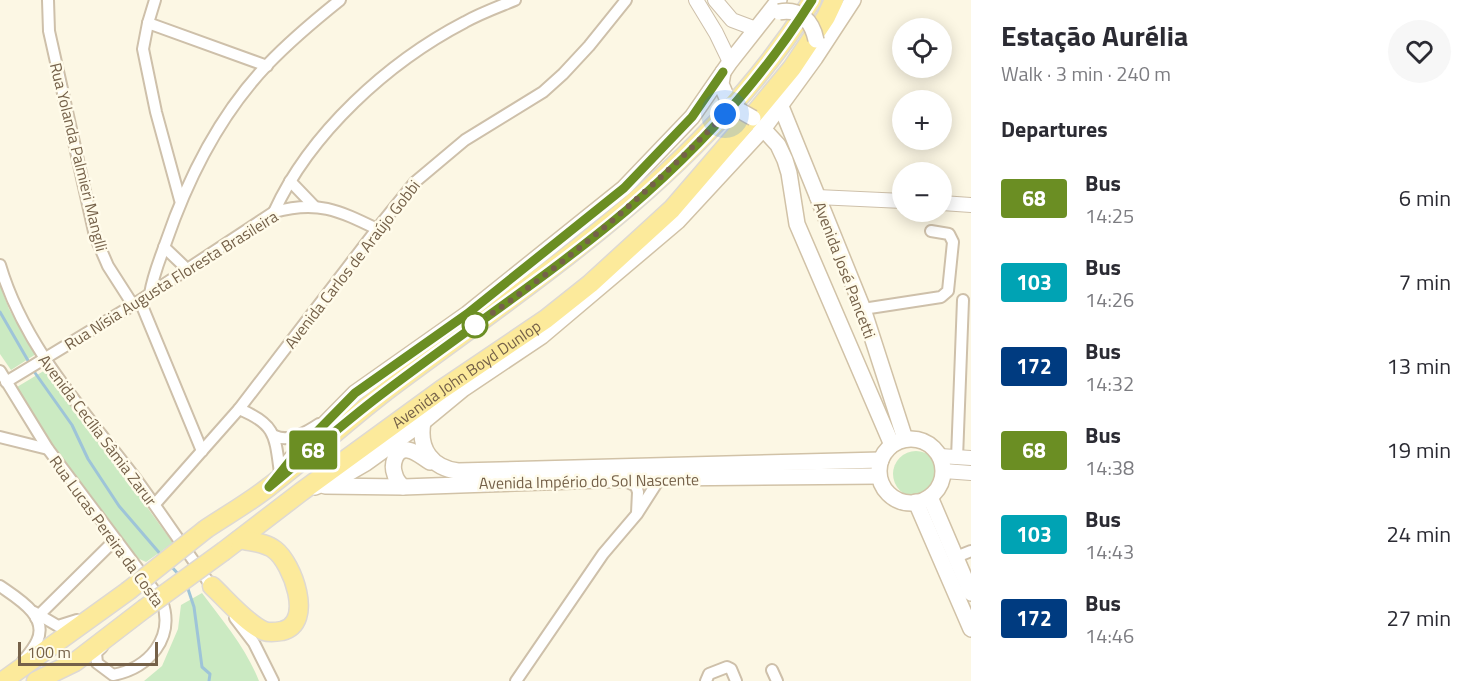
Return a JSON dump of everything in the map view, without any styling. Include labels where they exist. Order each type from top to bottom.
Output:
[{"type":"main road","name":"Avenida John Boyd Dunlop","points":[[9,676],[128,591],[373,401],[526,289],[627,209],[669,171],[725,114],[777,51],[812,0]]},
{"type":"main road","name":"Avenida John Boyd Dunlop","points":[[36,681],[75,662],[301,492],[441,390],[546,319],[598,278],[672,209],[759,108],[792,68],[826,17],[834,0]]},
{"type":"main road","points":[[319,486],[366,463],[423,422],[463,389],[542,336],[663,234],[693,206],[758,123],[780,104],[815,58],[854,0]]},
{"type":"main road","name":"Avenida John Boyd Dunlop","points":[[274,480],[297,452],[355,393],[467,314],[624,188],[692,117],[756,28],[779,6]]},
{"type":"main road","points":[[779,6],[803,16],[814,30],[815,58]]},
{"type":"main road","points":[[726,67],[721,84],[730,105],[758,123]]},
{"type":"main road","name":"Avenida José Pancetti","points":[[780,104],[862,309],[899,442]]},
{"type":"main road","name":"Avenida José Pancetti","points":[[758,123],[778,145],[785,160],[797,224],[899,442]]},
{"type":"main road","points":[[423,422],[422,439],[427,454],[434,463]]},
{"type":"main road","points":[[917,439],[926,442],[933,447],[942,464],[939,487],[923,500],[906,502],[894,498],[884,489],[879,476],[881,460],[899,442],[917,439]]},
{"type":"main road","points":[[403,487],[395,477],[393,468],[395,456],[400,451],[406,449],[434,463]]},
{"type":"main road","name":"Avenida Império do Sol Nascente","points":[[434,463],[458,471],[881,460]]},
{"type":"main road","name":"Avenida Império do Sol Nascente","points":[[301,492],[319,486],[403,487],[660,478],[879,476]]},
{"type":"main road","points":[[923,500],[956,557],[971,593]]},
{"type":"main road","points":[[923,500],[971,629]]},
{"type":"main road","points":[[212,586],[255,625],[265,631],[286,630],[296,622],[300,607],[297,592],[281,556],[267,545],[240,539]]},
{"type":"street","name":"Rua Yolanda Palmieri Manglli","points":[[48,0],[49,31],[95,236],[108,266],[137,303],[202,451]]},
{"type":"street","points":[[155,0],[143,49],[156,112],[180,200]]},
{"type":"street","points":[[150,294],[152,279],[180,200],[222,125],[267,66],[340,0]]},
{"type":"street","points":[[274,212],[291,181],[338,120],[402,60],[466,21],[515,0]]},
{"type":"street","name":"Avenida Carlos de Araújo Gobbi","points":[[155,504],[239,409],[415,182],[484,126],[543,92],[563,74],[626,0]]},
{"type":"street","points":[[696,0],[716,33],[726,67]]},
{"type":"street","points":[[715,0],[732,20],[756,28]]},
{"type":"street","points":[[148,23],[267,66]]},
{"type":"street","points":[[291,181],[314,206]]},
{"type":"street","points":[[817,197],[892,200]]},
{"type":"street","points":[[952,204],[971,205]]},
{"type":"street","name":"Rua Nísia Augusta Floresta Brasileira","points":[[6,382],[137,303],[274,212],[287,208],[314,206],[344,212],[377,229]]},
{"type":"street","points":[[862,309],[941,297],[948,291],[953,242],[949,234],[931,231]]},
{"type":"street","points":[[164,247],[188,270]]},
{"type":"street","name":"Avenida Cecília Sâmia Zarur","points":[[0,265],[15,308],[41,361],[155,504],[254,643],[273,681]]},
{"type":"street","points":[[942,464],[964,458],[963,300]]},
{"type":"street","name":"Rua Lucas Pereira da Costa","points":[[0,371],[48,449],[162,601],[167,623],[163,637],[154,652],[126,672],[113,675],[102,668],[95,657],[126,623]]},
{"type":"street","points":[[239,409],[259,419],[279,438],[305,432],[328,419]]},
{"type":"street","points":[[17,443],[33,426]]},
{"type":"street","points":[[274,480],[275,436]]},
{"type":"street","points":[[0,437],[48,449]]},
{"type":"street","points":[[942,464],[971,473]]},
{"type":"street","points":[[516,681],[603,554],[637,514],[660,478]]},
{"type":"street","points":[[622,479],[636,486],[637,514]]},
{"type":"street","points":[[35,614],[115,540]]},
{"type":"street","points":[[956,557],[971,551]]},
{"type":"street","points":[[0,586],[35,614],[58,626],[74,622],[105,607]]},
{"type":"street","points":[[9,676],[37,642],[39,629],[35,614]]},
{"type":"street","points":[[706,681],[709,674],[727,667],[731,669],[736,681]]},
{"type":"green space","points":[[0,285],[9,309],[36,354],[11,370],[0,354]]},
{"type":"green space","points":[[47,369],[173,543],[146,562],[135,557],[48,440],[17,387]]},
{"type":"green space","points":[[916,451],[932,458],[939,474],[932,490],[916,497],[900,490],[893,474],[900,458]]},
{"type":"green space","points":[[202,593],[241,646],[259,681],[144,681],[162,666],[178,629],[181,605]]},
{"type":"waterway","points":[[0,312],[30,364]]},
{"type":"waterway","points":[[33,370],[72,425],[88,459],[119,506],[162,556]]},
{"type":"waterway","points":[[170,565],[180,576]]},
{"type":"waterway","points":[[187,586],[194,607],[202,667],[210,674],[209,681]]},
{"type":"bus line","name":"68","points":[[723,72],[692,117],[624,188],[467,314],[355,393],[297,452],[269,487],[373,401],[526,289],[627,209],[669,171],[725,114],[777,51],[812,0]]},
{"type":"route","points":[[475,325],[526,289],[627,209],[669,171],[725,114]]}]
